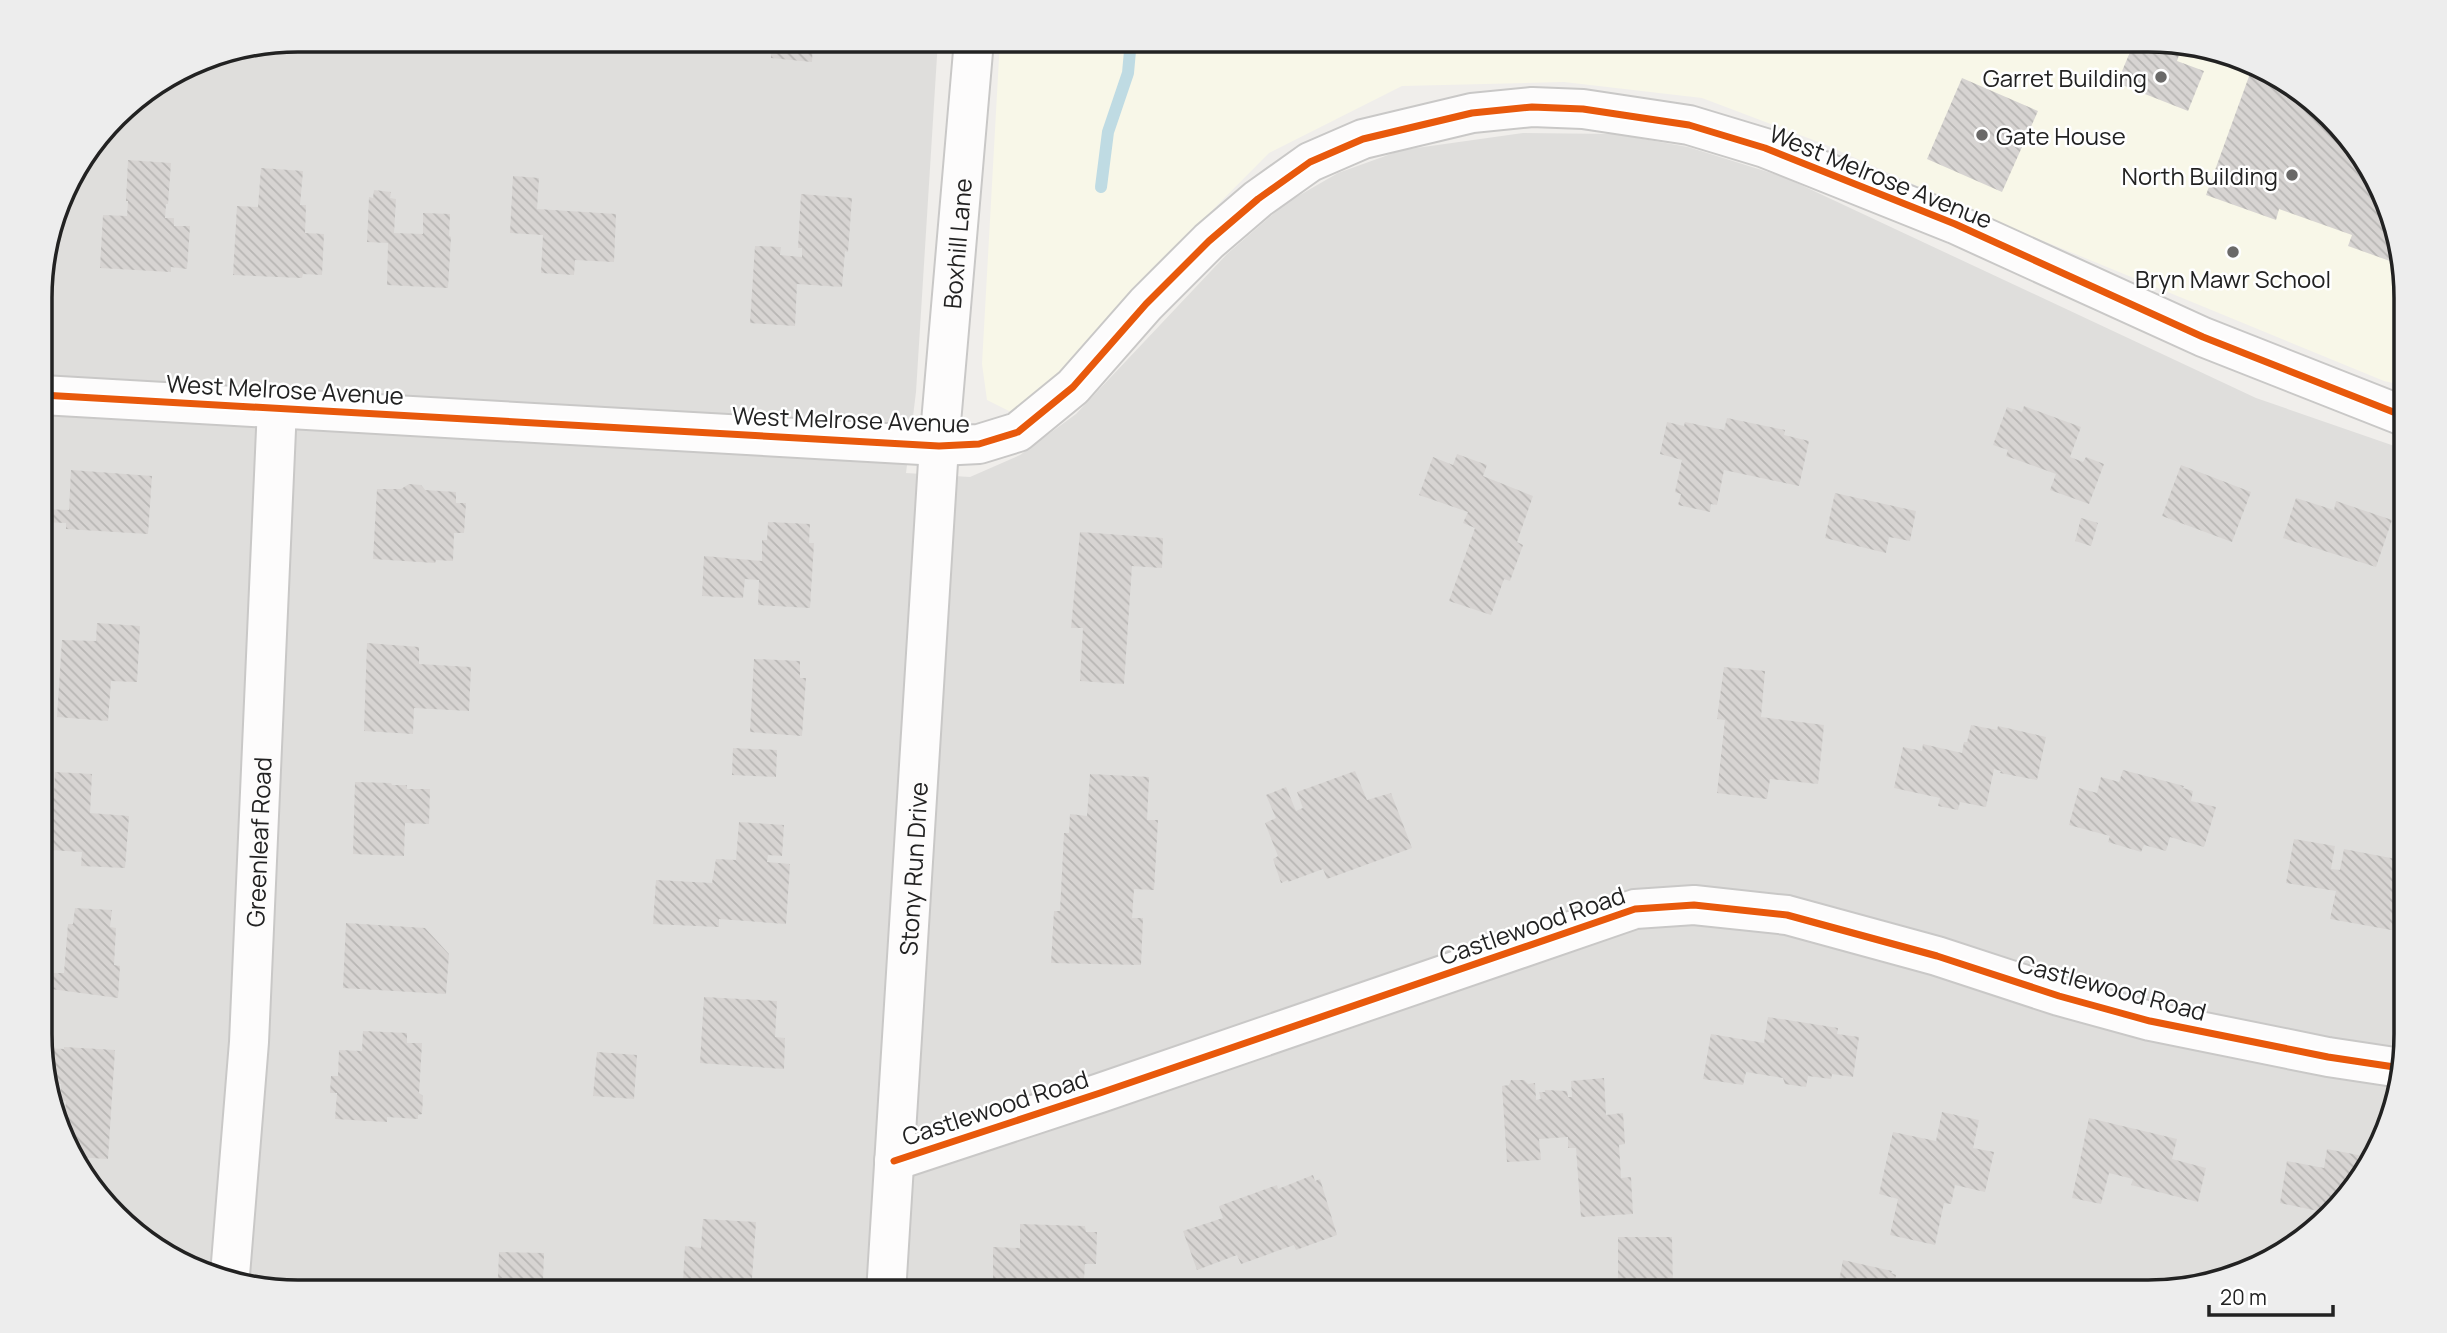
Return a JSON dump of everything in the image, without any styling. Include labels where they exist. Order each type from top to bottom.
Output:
[{"type":"street","name":"Boxhill Lane","points":[[939,446],[973,53]]},
{"type":"street","name":"West Melrose Avenue","points":[[53,396],[939,446],[979,444],[1018,432],[1073,387],[1146,304],[1209,241],[1258,199],[1310,162],[1363,139],[1472,113],[1532,107],[1583,109],[1689,125],[1765,148],[1955,225],[2203,337],[2394,413]]},
{"type":"street","name":"Greenleaf Road","points":[[230,1271],[249,1042],[277,407]]},
{"type":"street","name":"Stony Run Drive","points":[[887,1280],[939,446]]},
{"type":"street","name":"Castlewood Road","points":[[894,1161],[1635,909],[1694,905],[1787,915],[2150,1021],[2328,1057],[2392,1067]]},
{"type":"shaded area","name":"Bryn Mawr School","points":[[2149,52],[2197,57],[2243,71],[2272,85],[2311,113],[2334,136],[2362,175],[2376,204],[2390,250],[2394,282],[2394,383],[2000,223],[1824,144],[1702,98],[1564,82],[1402,86],[1269,153],[1130,293],[1051,389],[1011,412],[987,400],[982,364],[999,53]]},
{"type":"shaded area","points":[[282,53],[937,53],[916,392],[906,473],[970,477],[1020,455],[1076,414],[1227,254],[1286,203],[1338,173],[1402,150],[1523,133],[1615,134],[1688,147],[1784,177],[2256,398],[2394,446],[2394,1051],[2390,1083],[2376,1129],[2362,1158],[2344,1184],[2323,1209],[2298,1230],[2272,1248],[2228,1267],[2197,1276],[2165,1280],[282,1280],[250,1276],[204,1262],[175,1248],[149,1230],[124,1209],[103,1184],[85,1158],[66,1114],[57,1083],[52,1035],[53,282],[57,250],[78,189],[113,136],[136,113],[175,85],[219,66],[250,57]]},
{"type":"building","name":"Garret Building","points":[[2130,52],[2179,55],[2177,61],[2204,71],[2188,111],[2117,83]]},
{"type":"building","points":[[771,53],[812,53],[812,62],[771,58]]},
{"type":"building","name":"North Building","points":[[2250,74],[2272,85],[2311,113],[2344,149],[2362,175],[2376,204],[2391,262],[2348,246],[2352,235],[2279,209],[2276,220],[2206,195]]},
{"type":"building","name":"Gate House","points":[[1962,78],[2038,111],[2002,192],[1927,159]]},
{"type":"building","points":[[128,160],[171,163],[165,218],[174,218],[174,226],[190,226],[187,269],[171,267],[171,272],[100,268],[103,215],[127,216]]},
{"type":"building","points":[[261,168],[303,171],[300,205],[306,205],[305,233],[324,234],[322,275],[303,274],[302,278],[233,275],[237,206],[258,207]]},
{"type":"building","points":[[513,176],[539,178],[537,209],[616,214],[614,262],[575,260],[574,275],[541,273],[543,235],[510,233]]},
{"type":"building","points":[[374,190],[391,192],[390,198],[396,199],[394,233],[423,234],[423,213],[450,214],[448,288],[387,285],[388,243],[367,242],[369,197],[373,198]]},
{"type":"building","points":[[801,194],[852,198],[842,287],[797,284],[795,326],[750,323],[755,246],[781,247],[780,255],[802,257],[802,248],[798,248]]},
{"type":"building","points":[[2024,406],[2081,427],[2070,457],[2083,462],[2086,457],[2104,464],[2089,504],[2050,490],[2056,474],[2006,456],[2008,450],[1993,445],[2007,407],[2022,412]]},
{"type":"building","points":[[1727,418],[1785,430],[1784,435],[1809,441],[1799,486],[1724,470],[1717,505],[1711,504],[1710,512],[1678,505],[1681,494],[1675,492],[1682,460],[1660,454],[1667,422],[1684,426],[1685,422],[1724,430]]},
{"type":"building","points":[[1457,454],[1487,465],[1483,476],[1533,496],[1517,542],[1523,545],[1510,581],[1504,579],[1491,615],[1449,601],[1475,528],[1463,523],[1468,512],[1419,495],[1433,457],[1453,465]]},
{"type":"building","points":[[2181,465],[2251,492],[2232,542],[2162,516]]},
{"type":"building","points":[[71,470],[152,476],[148,534],[66,529],[66,523],[53,522],[53,509],[69,510]]},
{"type":"building","points":[[409,484],[421,485],[425,490],[456,492],[456,503],[466,503],[464,533],[454,533],[453,561],[436,560],[435,563],[373,559],[377,489],[401,489]]},
{"type":"building","points":[[1835,493],[1916,511],[1910,541],[1889,537],[1886,553],[1825,538]]},
{"type":"building","points":[[2296,498],[2334,510],[2336,501],[2392,520],[2376,567],[2283,538]]},
{"type":"building","points":[[2081,518],[2098,523],[2091,546],[2075,541]]},
{"type":"building","points":[[768,522],[810,524],[809,543],[814,543],[810,608],[758,605],[759,580],[745,579],[743,598],[702,596],[704,556],[762,561],[762,540],[767,540]]},
{"type":"building","points":[[1080,532],[1163,538],[1162,568],[1132,566],[1124,684],[1080,681],[1083,628],[1071,628]]},
{"type":"building","points":[[97,623],[140,626],[137,682],[111,681],[108,721],[57,717],[62,640],[96,641]]},
{"type":"building","points":[[367,643],[419,647],[419,664],[471,667],[469,711],[414,708],[413,734],[364,731]]},
{"type":"building","points":[[754,659],[800,661],[800,678],[806,678],[802,736],[750,732]]},
{"type":"building","points":[[1724,667],[1765,671],[1761,717],[1824,725],[1818,784],[1770,779],[1767,799],[1717,793],[1725,720],[1717,719]]},
{"type":"building","points":[[1971,725],[1997,730],[1998,726],[2046,737],[2037,780],[2000,773],[2001,771],[1994,769],[1986,807],[1960,802],[1958,810],[1938,806],[1940,798],[1894,788],[1903,747],[1922,751],[1923,744],[1962,753]]},
{"type":"building","points":[[733,748],[777,750],[776,777],[732,775]]},
{"type":"building","points":[[2123,770],[2184,786],[2183,788],[2193,791],[2191,801],[2216,807],[2204,847],[2170,837],[2166,851],[2144,845],[2141,852],[2108,842],[2110,836],[2069,825],[2079,788],[2097,793],[2101,777],[2119,782]]},
{"type":"building","points":[[1355,771],[1367,800],[1391,793],[1412,848],[1327,879],[1323,869],[1281,883],[1273,859],[1278,856],[1265,823],[1276,818],[1266,795],[1286,787],[1296,811],[1303,808],[1297,792]]},
{"type":"building","points":[[55,772],[92,774],[90,813],[129,816],[125,868],[81,866],[82,852],[52,850]]},
{"type":"building","points":[[1090,774],[1149,777],[1147,820],[1158,820],[1154,890],[1134,889],[1132,918],[1143,918],[1141,965],[1051,963],[1054,911],[1060,911],[1064,833],[1069,833],[1070,814],[1087,816]]},
{"type":"building","points":[[355,782],[391,783],[407,785],[407,789],[430,789],[429,824],[405,823],[404,856],[353,854]]},
{"type":"building","points":[[739,822],[784,825],[782,856],[768,855],[767,862],[790,864],[786,924],[719,919],[719,927],[653,924],[656,880],[712,883],[716,859],[736,860]]},
{"type":"building","points":[[2294,839],[2335,846],[2331,869],[2340,870],[2344,849],[2394,859],[2394,930],[2330,919],[2336,891],[2286,883]]},
{"type":"building","points":[[75,908],[112,910],[110,927],[116,928],[114,965],[120,966],[118,998],[52,989],[52,973],[64,973],[68,924],[73,924]]},
{"type":"building","points":[[346,923],[425,928],[449,954],[446,994],[343,988]]},
{"type":"building","points":[[704,997],[777,1001],[775,1037],[785,1038],[784,1069],[700,1063]]},
{"type":"building","points":[[1768,1017],[1838,1028],[1837,1034],[1859,1037],[1853,1077],[1832,1074],[1831,1079],[1808,1076],[1806,1087],[1785,1084],[1783,1078],[1746,1072],[1743,1085],[1703,1079],[1711,1034],[1764,1043]]},
{"type":"building","points":[[363,1031],[407,1033],[407,1043],[422,1043],[419,1093],[423,1096],[422,1114],[418,1115],[418,1119],[387,1117],[387,1122],[335,1119],[337,1093],[330,1093],[331,1076],[338,1076],[339,1050],[362,1051]]},
{"type":"building","points":[[53,1048],[115,1050],[108,1159],[85,1158],[71,1129],[65,1111],[66,1101],[62,1101],[60,1095],[61,1084],[57,1083]]},
{"type":"building","points":[[597,1052],[637,1055],[634,1099],[593,1096]]},
{"type":"building","points":[[1604,1078],[1606,1115],[1623,1113],[1625,1144],[1619,1145],[1621,1178],[1631,1177],[1633,1214],[1581,1217],[1576,1148],[1568,1148],[1568,1137],[1539,1139],[1541,1160],[1507,1162],[1502,1086],[1509,1085],[1511,1080],[1535,1083],[1536,1100],[1541,1099],[1539,1092],[1545,1090],[1567,1091],[1568,1097],[1572,1097],[1571,1081]]},
{"type":"building","points":[[1942,1112],[1979,1120],[1973,1148],[1994,1152],[1985,1192],[1955,1185],[1951,1204],[1944,1203],[1935,1245],[1890,1235],[1898,1199],[1879,1194],[1893,1132],[1936,1141]]},
{"type":"building","points":[[2089,1118],[2177,1139],[2172,1159],[2206,1168],[2198,1202],[2131,1185],[2133,1179],[2109,1173],[2101,1204],[2072,1198]]},
{"type":"building","points":[[2327,1149],[2363,1156],[2334,1197],[2317,1214],[2318,1211],[2280,1203],[2287,1161],[2324,1168]]},
{"type":"building","points":[[1313,1175],[1315,1181],[1320,1179],[1337,1235],[1296,1250],[1294,1245],[1241,1264],[1237,1255],[1197,1270],[1183,1231],[1223,1218],[1219,1206],[1277,1185],[1278,1189]]},
{"type":"building","points":[[703,1219],[756,1222],[752,1280],[683,1280],[685,1246],[701,1248]]},
{"type":"building","points":[[1020,1224],[1085,1226],[1086,1232],[1097,1232],[1096,1264],[1085,1264],[1084,1280],[993,1280],[993,1247],[1020,1248]]},
{"type":"building","points":[[1618,1237],[1672,1237],[1673,1280],[1618,1280]]},
{"type":"building","points":[[499,1252],[544,1253],[543,1280],[498,1278]]},
{"type":"building","points":[[1843,1260],[1892,1271],[1891,1273],[1896,1275],[1895,1280],[1839,1280]]},
{"type":"waterway","points":[[1101,187],[1108,132],[1128,73],[1130,53]]},
{"type":"cycle path","points":[[53,396],[939,446],[979,444],[1018,432],[1073,387],[1146,304],[1209,241],[1258,199],[1310,162],[1363,139],[1472,113],[1532,107],[1583,109],[1689,125],[1765,148],[1955,224],[2203,337],[2394,412]]},
{"type":"cycle path","points":[[894,1161],[1635,909],[1694,905],[1787,915],[1937,956],[2059,996],[2150,1021],[2328,1057],[2392,1067]]},
{"type":"place","name":"Garret Building","points":[[2161,77]]},
{"type":"place","name":"Gate House","points":[[1982,135]]},
{"type":"place","name":"North Building","points":[[2292,175]]},
{"type":"place","name":"Bryn Mawr School","points":[[2233,252]]}]
